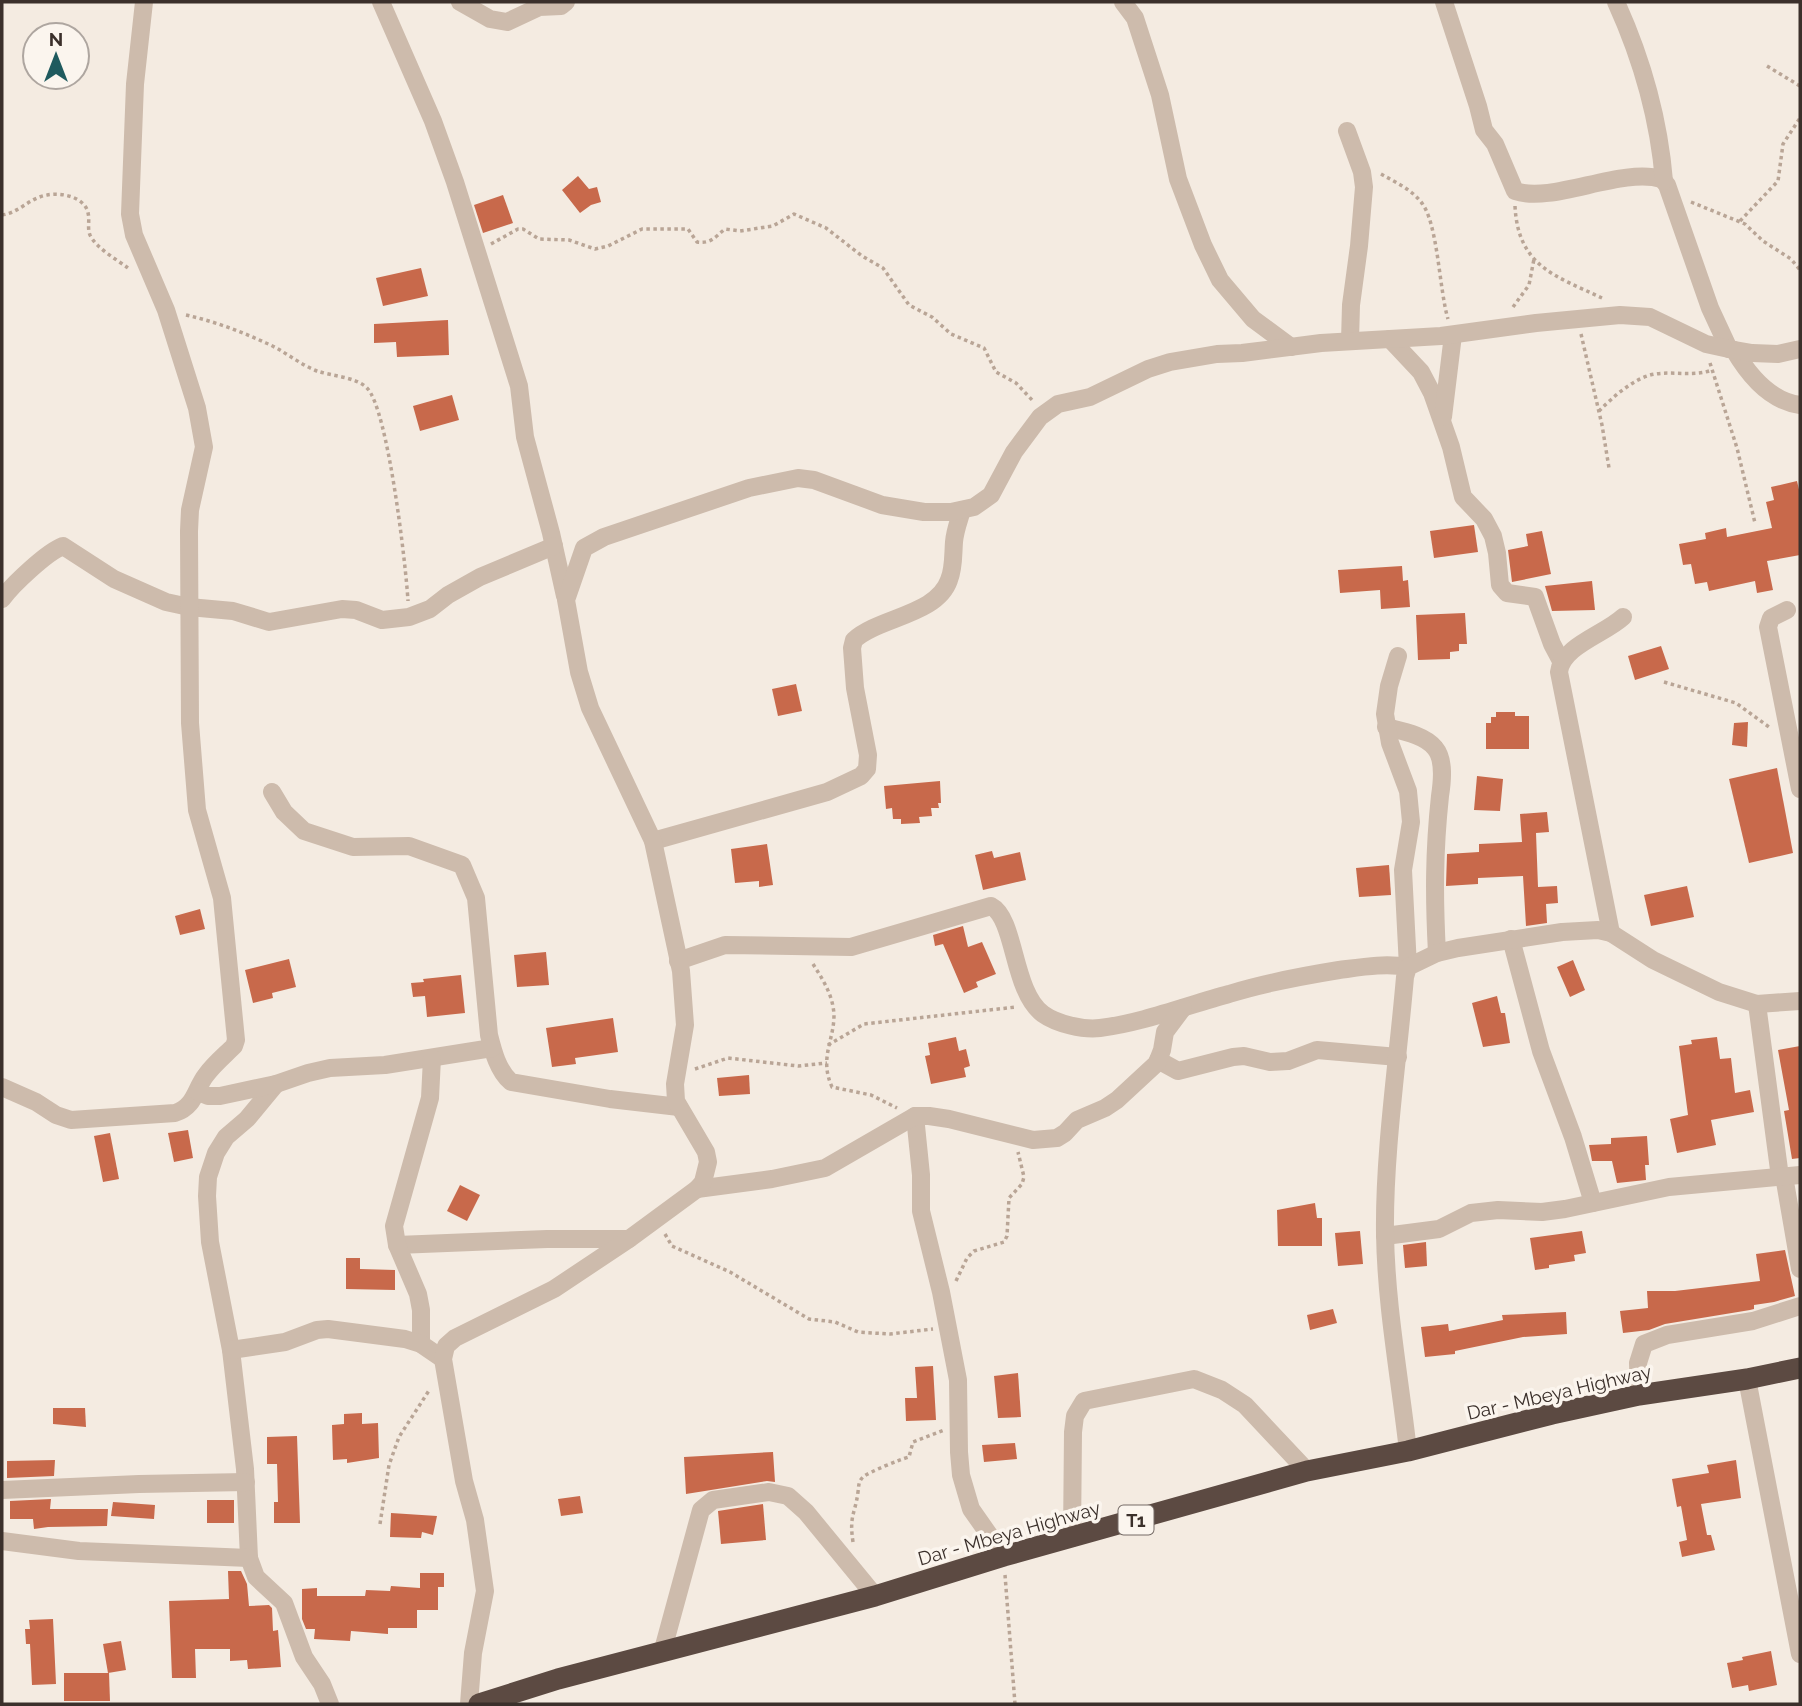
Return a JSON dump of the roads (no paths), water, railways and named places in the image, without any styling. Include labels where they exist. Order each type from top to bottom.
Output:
[{"type":"highway","name":"Dar - Mbeya Highway","points":[[480,1704],[558,1679],[875,1596],[1004,1556],[1307,1471],[1408,1451],[1639,1395],[1800,1368]]},
{"type":"street","points":[[2,1087],[71,1120],[175,1113],[187,1107],[207,1074],[234,1046],[236,1040],[222,898],[197,810],[190,723],[190,510],[204,447],[197,408],[165,305],[134,235],[130,214],[135,84],[144,2]]},
{"type":"street","points":[[460,2],[490,19],[507,22],[538,7],[561,6],[566,2]]},
{"type":"street","points":[[1123,2],[1135,18],[1160,95],[1178,179],[1203,245],[1220,280],[1253,319],[1291,347]]},
{"type":"street","points":[[1444,2],[1483,128],[1494,144],[1515,191],[1534,193],[1648,177],[1667,187]]},
{"type":"street","points":[[1616,2],[1629,32],[1650,105],[1667,187],[1710,308],[1746,371],[1785,400],[1800,405]]},
{"type":"street","points":[[385,4],[433,121],[519,386],[525,437],[554,545],[579,672],[590,708],[653,841],[678,961],[685,1026],[675,1095],[678,1107],[706,1153],[708,1163],[704,1182],[697,1189],[629,1239],[554,1289],[455,1338],[446,1346],[443,1362],[464,1481],[475,1520],[485,1591],[473,1653],[470,1704]]},
{"type":"street","points":[[1347,131],[1363,179],[1363,209],[1351,305],[1350,341]]},
{"type":"street","points":[[566,600],[577,563],[584,548],[591,542],[749,488],[779,481],[798,478],[814,480],[892,507],[923,512],[974,508],[991,495],[1014,452],[1047,411],[1058,404],[1090,397],[1148,369],[1170,362],[1217,354],[1350,341],[1453,335],[1620,315],[1650,317],[1706,344],[1752,353],[1778,354],[1800,349]]},
{"type":"street","points":[[1442,421],[1453,335]]},
{"type":"street","points":[[1390,339],[1420,372],[1442,421],[1463,497],[1484,519],[1493,536],[1500,585],[1507,593],[1535,597],[1561,662]]},
{"type":"street","points":[[653,841],[827,792],[861,776],[867,769],[868,755],[855,688],[852,648],[854,640],[872,628],[916,610],[946,588],[951,577],[956,528],[962,510]]},
{"type":"street","points":[[2,599],[48,555],[63,545],[114,579],[166,602],[233,611],[269,622],[342,609],[356,610],[382,620],[409,617],[430,609],[480,577],[554,545]]},
{"type":"street","points":[[1787,610],[1771,618],[1768,627],[1800,786]]},
{"type":"street","points":[[1611,933],[1559,672],[1561,662],[1569,652],[1611,628],[1623,617]]},
{"type":"street","points":[[1398,656],[1386,702],[1386,727],[1408,791],[1412,822],[1403,870],[1408,967],[1387,1173],[1385,1236],[1408,1451]]},
{"type":"street","points":[[1386,727],[1418,737],[1433,746],[1439,754],[1442,778],[1434,858],[1437,953]]},
{"type":"street","points":[[272,792],[284,812],[304,831],[353,847],[409,846],[462,865],[476,898],[489,1035],[506,1078],[516,1084],[678,1107]]},
{"type":"street","points":[[678,961],[725,945],[851,947],[991,906],[999,910],[1004,919],[1015,965],[1035,1005],[1043,1014],[1065,1023],[1097,1028],[1319,973],[1367,966],[1408,967],[1437,953],[1511,939],[1584,930],[1611,933],[1653,960],[1719,992],[1757,1004],[1800,1001]]},
{"type":"street","points":[[1511,939],[1541,1051],[1593,1203]]},
{"type":"street","points":[[1757,1004],[1788,1176],[1800,1269]]},
{"type":"street","points":[[697,1189],[772,1179],[825,1168],[912,1118],[929,1116],[948,1119],[1023,1138],[1048,1139],[1065,1133],[1077,1120],[1117,1100],[1158,1060],[1165,1032],[1183,1008]]},
{"type":"street","points":[[198,1092],[208,1096],[220,1096],[276,1084],[330,1068],[385,1065],[492,1048]]},
{"type":"street","points":[[1158,1060],[1178,1071],[1233,1056],[1270,1062],[1288,1061],[1317,1050],[1398,1057]]},
{"type":"street","points":[[421,1344],[418,1294],[397,1245],[394,1226],[430,1098],[432,1058]]},
{"type":"street","points":[[276,1084],[247,1119],[226,1137],[216,1153],[208,1177],[206,1196],[210,1242],[231,1350],[246,1482],[249,1558],[256,1577],[282,1600],[304,1657],[322,1684],[330,1704]]},
{"type":"street","points":[[912,1118],[921,1175],[921,1211],[944,1306],[958,1380],[961,1475],[971,1509],[1004,1556]]},
{"type":"street","points":[[1385,1236],[1439,1229],[1471,1213],[1498,1210],[1542,1212],[1669,1187],[1788,1176]]},
{"type":"street","points":[[397,1245],[547,1238],[629,1239]]},
{"type":"street","points":[[1639,1395],[1639,1363],[1644,1343],[1667,1335],[1764,1318],[1800,1306]]},
{"type":"street","points":[[231,1350],[285,1342],[317,1330],[328,1329],[405,1339],[421,1344],[443,1362]]},
{"type":"street","points":[[1072,1538],[1073,1432],[1075,1416],[1084,1402],[1194,1379],[1222,1390],[1245,1405],[1307,1471]]},
{"type":"street","points":[[1747,1379],[1800,1654]]},
{"type":"street","points":[[2,1490],[246,1482]]},
{"type":"street","points":[[662,1653],[701,1510],[713,1500],[769,1492],[788,1496],[806,1512],[875,1596]]},
{"type":"street","points":[[2,1541],[79,1551],[249,1558]]}]
